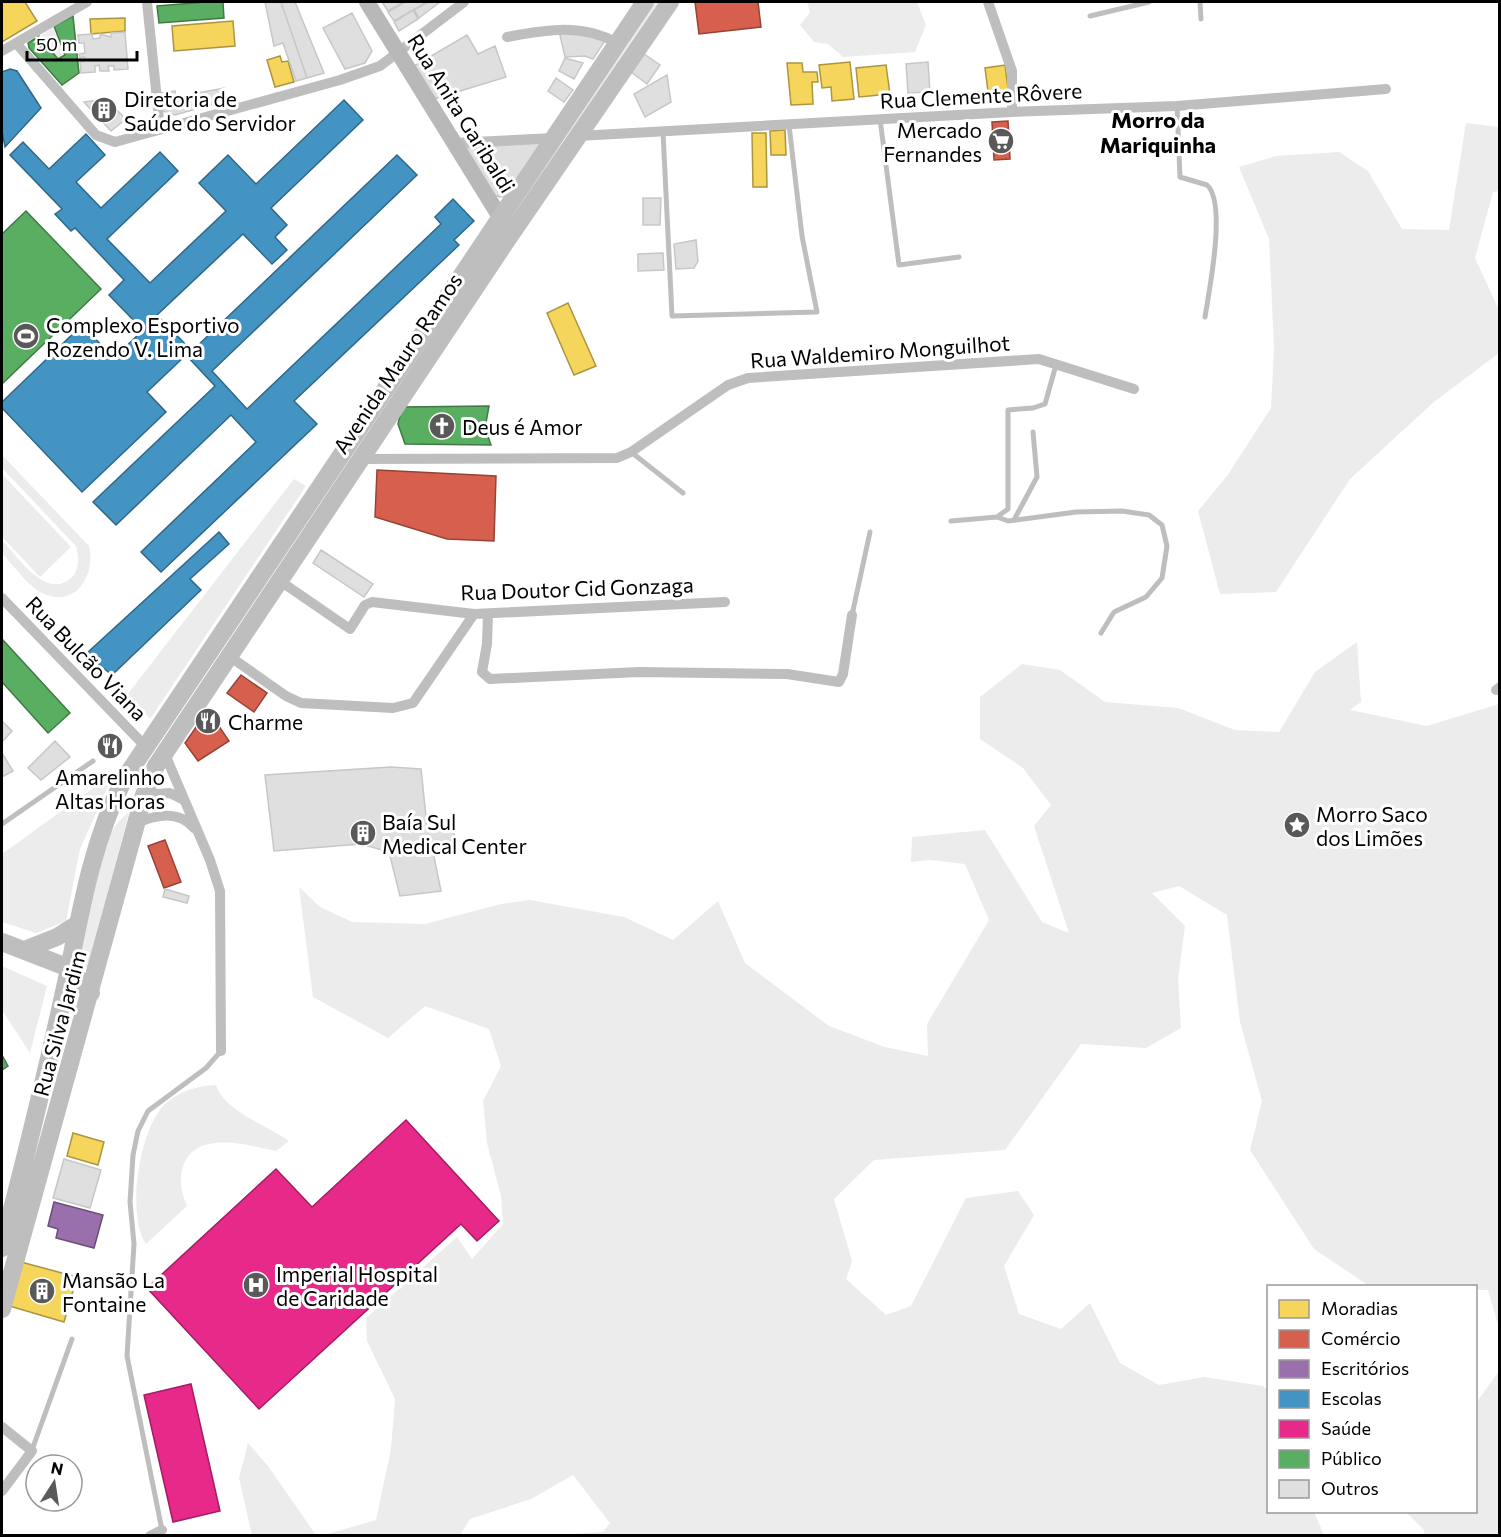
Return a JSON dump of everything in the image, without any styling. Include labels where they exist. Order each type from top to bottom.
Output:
[{"type":"main road","name":"Avenida Mauro Ramos","points":[[164,752],[360,459],[508,222],[553,138],[645,2]]},
{"type":"main road","name":"Avenida Mauro Ramos","points":[[145,746],[508,222],[578,136],[670,2]]},
{"type":"main road","name":"Rua Silva Jardim","points":[[2,1248],[69,968],[88,875],[111,805],[145,746]]},
{"type":"main road","name":"Rua Silva Jardim","points":[[2,1309],[144,795],[164,752]]},
{"type":"main road","points":[[111,805],[144,795]]},
{"type":"main road","points":[[24,950],[57,937],[76,925]]},
{"type":"main road","points":[[2,942],[69,968],[91,993]]},
{"type":"street","points":[[2,51],[87,2]]},
{"type":"street","points":[[147,2],[160,129]]},
{"type":"street","name":"Rua Anita Garibaldi","points":[[367,2],[453,143],[508,222]]},
{"type":"street","points":[[16,43],[101,139],[115,142],[340,80],[380,66],[464,2]]},
{"type":"street","points":[[988,2],[1012,71],[1012,112]]},
{"type":"street","points":[[507,37],[557,28],[604,35],[617,43]]},
{"type":"street","name":"Rua Clemente Rôvere","points":[[578,136],[1012,112],[1177,106],[1386,89]]},
{"type":"street","points":[[453,143],[553,138]]},
{"type":"street","name":"Rua Waldemiro Monguilhot","points":[[360,459],[603,460],[631,452],[728,385],[748,378],[1039,359],[1134,390]]},
{"type":"street","name":"Rua Doutor Cid Gonzaga","points":[[280,581],[350,629],[365,605],[372,602],[474,615],[725,602]]},
{"type":"street","name":"Rua Bulcão Viana","points":[[2,598],[145,746]]},
{"type":"street","points":[[488,614],[487,644],[482,672],[490,679],[639,672],[787,674],[839,682],[843,674],[852,615]]},
{"type":"street","points":[[229,656],[286,696],[301,703],[404,707],[419,697],[474,615]]},
{"type":"street","points":[[164,752],[220,891],[221,1051]]},
{"type":"street","points":[[144,795],[170,793],[184,800]]},
{"type":"street","points":[[137,823],[159,815],[177,817],[190,823],[198,833]]},
{"type":"street","points":[[2,1427],[32,1451],[2,1491]]},
{"type":"street","points":[[150,1536],[162,1530]]},
{"type":"lane","points":[[1090,16],[1149,2]]},
{"type":"lane","points":[[1200,2],[1201,19]]},
{"type":"lane","points":[[1177,106],[1179,177],[1207,185],[1216,206],[1214,261],[1205,317]]},
{"type":"lane","points":[[880,119],[899,265],[959,257]]},
{"type":"lane","points":[[663,132],[672,316],[817,312],[802,236],[789,125]]},
{"type":"lane","points":[[998,518],[1008,509],[1008,410],[1041,407],[1046,404],[1056,365]]},
{"type":"lane","points":[[1014,520],[1037,477],[1033,432]]},
{"type":"lane","points":[[631,452],[682,493]]},
{"type":"lane","points":[[951,521],[998,518],[1014,520],[1076,512],[1122,511],[1149,515],[1162,525],[1167,546],[1162,578],[1146,597],[1114,612],[1101,633]]},
{"type":"lane","points":[[852,615],[870,532]]},
{"type":"lane","points":[[2,824],[93,761]]},
{"type":"lane","points":[[162,1530],[127,1356],[133,1263],[130,1180],[138,1131],[148,1111],[206,1068],[221,1051]]},
{"type":"lane","points":[[32,1451],[72,1339]]},
{"type":"shaded area","points":[[655,2],[662,2],[526,197],[524,194]]},
{"type":"shaded area","points":[[807,2],[917,2],[926,25],[915,52],[843,57],[828,44],[814,42],[800,25],[810,12]]},
{"type":"shaded area","points":[[53,28],[64,55],[58,59],[40,36]]},
{"type":"shaded area","points":[[1466,123],[1499,127],[1499,191],[1493,192],[1475,258],[1499,310],[1499,353],[1434,402],[1350,479],[1276,592],[1220,594],[1198,511],[1227,476],[1271,408],[1274,348],[1269,239],[1239,167],[1276,156],[1339,152],[1368,171],[1402,229],[1449,230]]},
{"type":"shaded area","points":[[2,455],[89,546],[89,568],[86,578],[73,593],[64,597],[54,597],[42,593],[26,581],[2,553],[2,540],[33,574],[53,584],[62,583],[72,577],[78,566],[76,546],[2,468]]},
{"type":"shaded area","points":[[2,474],[71,547],[40,577],[2,537]]},
{"type":"shaded area","points":[[294,479],[306,486],[150,719],[127,695]]},
{"type":"shaded area","points":[[1357,642],[1361,702],[1350,710],[1427,726],[1499,704],[1499,1328],[1488,1290],[1477,1290],[1477,1285],[1368,1285],[1314,1249],[1250,1150],[1262,1101],[1240,1022],[1227,915],[1179,886],[1152,893],[1185,926],[1178,979],[1181,1028],[1146,1048],[1081,1044],[1005,1150],[874,1160],[834,1199],[852,1261],[846,1279],[886,1315],[911,1306],[966,1198],[1018,1191],[1034,1215],[1004,1266],[1019,1314],[1061,1329],[1090,1303],[1120,1363],[1159,1385],[1204,1377],[1263,1386],[1267,1389],[1267,1513],[1314,1513],[1324,1535],[554,1535],[603,1532],[610,1523],[573,1475],[531,1499],[470,1519],[460,1535],[324,1535],[376,1520],[391,1449],[395,1399],[367,1341],[366,1318],[457,1237],[472,1259],[503,1224],[501,1196],[487,1143],[483,1101],[501,1066],[489,1029],[425,1006],[388,1038],[313,997],[299,887],[320,907],[352,922],[425,924],[501,904],[530,900],[624,917],[673,940],[718,901],[745,963],[829,1026],[885,1047],[928,1056],[927,1024],[989,920],[965,864],[930,860],[911,862],[912,837],[985,830],[1042,922],[1069,933],[1034,826],[1051,805],[1023,768],[980,739],[980,697],[1022,664],[1060,670],[1105,702],[1178,708],[1235,730],[1279,732],[1315,672]]},
{"type":"shaded area","points":[[110,776],[109,784],[80,849],[66,921],[36,933],[2,922],[2,854]]},
{"type":"shaded area","points":[[129,813],[87,970],[77,956],[94,878],[108,838],[118,823]]},
{"type":"shaded area","points":[[2,966],[47,986],[30,1053],[2,1010]]},
{"type":"shaded area","points":[[216,1085],[220,1094],[237,1110],[289,1141],[276,1151],[231,1143],[204,1145],[195,1150],[188,1157],[181,1175],[183,1196],[187,1206],[146,1244],[140,1231],[136,1194],[138,1172],[148,1132],[156,1116],[170,1099],[189,1090]]},
{"type":"shaded area","points":[[1499,1371],[1499,1535],[1424,1535],[1424,1530],[1407,1513],[1477,1513],[1477,1402]]},
{"type":"shaded area","points":[[248,1443],[268,1466],[316,1535],[252,1535],[239,1478]]},
{"type":"building: Moradias","points":[[2,2],[25,2],[37,21],[2,42]]},
{"type":"building: Moradias","points":[[125,18],[125,31],[91,34],[90,19]]},
{"type":"building: Moradias","points":[[233,21],[235,46],[174,51],[172,26]]},
{"type":"building: Moradias","points":[[280,56],[282,62],[288,61],[294,82],[275,87],[267,60]]},
{"type":"building: Moradias","points":[[850,62],[854,99],[832,101],[831,87],[822,88],[819,65]]},
{"type":"building: Moradias","points":[[787,63],[802,63],[803,72],[817,72],[818,82],[812,82],[813,104],[791,105]]},
{"type":"building: Moradias","points":[[886,65],[890,94],[859,97],[856,68]]},
{"type":"building: Moradias","points":[[1005,65],[1009,97],[989,99],[985,68]]},
{"type":"building: Moradias","points":[[785,130],[786,155],[771,155],[770,131]]},
{"type":"building: Moradias","points":[[752,133],[766,133],[767,187],[753,187]]},
{"type":"building: Moradias","points":[[568,303],[596,366],[574,375],[547,313]]},
{"type":"building: Moradias","points":[[73,1133],[104,1142],[98,1165],[67,1156]]},
{"type":"building: Moradias","name":"Mansão La Fontaine","points":[[21,1262],[77,1277],[64,1322],[6,1305]]},
{"type":"building: Comércio","points":[[695,2],[758,2],[761,27],[699,34]]},
{"type":"building: Comércio","name":"Mercado Fernandes","points":[[1008,121],[1010,159],[994,160],[992,122]]},
{"type":"building: Comércio","points":[[377,470],[496,476],[494,541],[447,539],[375,517]]},
{"type":"building: Comércio","points":[[241,675],[267,693],[254,712],[227,693]]},
{"type":"building: Comércio","points":[[208,710],[229,741],[198,761],[185,743]]},
{"type":"building: Comércio","name":"Amarelinho Altas Horas","points":[[111,736],[120,745],[109,756],[100,746]]},
{"type":"building: Comércio","points":[[165,840],[181,882],[164,888],[148,846]]},
{"type":"building: Escritórios","points":[[54,1202],[103,1215],[94,1248],[56,1238],[58,1229],[48,1226]]},
{"type":"building: Escolas","points":[[10,69],[17,71],[41,108],[5,147],[2,131],[2,72]]},
{"type":"building: Escolas","points":[[344,100],[363,120],[271,208],[287,225],[275,237],[287,250],[272,264],[243,234],[157,315],[192,351],[397,155],[417,175],[212,371],[247,409],[441,224],[435,217],[453,199],[474,221],[454,240],[459,245],[294,401],[317,424],[161,572],[141,552],[256,442],[231,415],[116,525],[93,502],[215,386],[186,355],[147,392],[166,412],[82,492],[2,408],[2,402],[82,325],[114,358],[143,330],[109,295],[124,280],[75,228],[71,231],[55,214],[62,209],[10,155],[23,142],[49,169],[86,134],[105,155],[76,182],[101,208],[160,152],[178,171],[107,239],[150,283],[226,211],[199,183],[228,155],[256,184]]},
{"type":"building: Escolas","points":[[219,532],[229,544],[190,579],[201,590],[112,675],[86,654]]},
{"type":"building: Saúde","points":[[406,1120],[499,1221],[477,1241],[461,1224],[259,1409],[147,1288],[276,1169],[312,1207]]},
{"type":"building: Saúde","points":[[191,1384],[220,1511],[173,1522],[144,1395]]},
{"type":"building: Público","points":[[223,2],[224,18],[159,23],[157,6]]},
{"type":"building: Público","points":[[73,16],[79,73],[62,85],[29,48],[28,43],[39,36],[58,59],[65,55],[54,26]]},
{"type":"building: Público","name":"Complexo Esportivo Rozendo V. Lima","points":[[26,211],[101,289],[2,384],[2,234]]},
{"type":"building: Público","name":"Deus é Amor","points":[[489,406],[485,428],[491,445],[405,444],[398,424],[402,407]]},
{"type":"building: Público","points":[[2,639],[70,713],[48,733],[2,682]]},
{"type":"building: Público","points":[[2,1055],[8,1066],[2,1070]]},
{"type":"building: Outros","points":[[265,2],[281,2],[307,78],[296,81],[283,43],[274,46]]},
{"type":"building: Outros","points":[[281,2],[295,2],[324,73],[307,78]]},
{"type":"building: Outros","points":[[382,2],[404,2],[388,11]]},
{"type":"building: Outros","points":[[405,2],[427,2],[394,21],[388,12]]},
{"type":"building: Outros","points":[[428,2],[440,2],[419,18],[414,10]]},
{"type":"building: Outros","points":[[413,10],[418,19],[399,31],[394,22]]},
{"type":"building: Outros","points":[[352,13],[372,51],[365,63],[345,69],[323,28]]},
{"type":"building: Outros","points":[[559,31],[606,39],[593,59],[585,56],[565,57]]},
{"type":"building: Outros","points":[[125,32],[128,69],[114,70],[114,66],[108,66],[109,71],[100,71],[99,65],[95,66],[95,72],[81,73],[80,62],[85,61],[84,57],[80,58],[79,54],[85,53],[84,43],[79,43],[78,35],[92,34],[93,39],[100,38],[100,34],[111,37],[111,33]]},
{"type":"building: Outros","points":[[467,35],[478,54],[495,46],[506,77],[434,99],[414,66]]},
{"type":"building: Outros","points":[[644,54],[660,65],[647,84],[631,72]]},
{"type":"building: Outros","points":[[565,58],[583,63],[574,79],[559,71]]},
{"type":"building: Outros","points":[[928,62],[930,92],[908,93],[906,64]]},
{"type":"building: Outros","points":[[667,75],[671,102],[645,117],[634,94]]},
{"type":"building: Outros","points":[[556,78],[573,90],[564,102],[548,91]]},
{"type":"building: Outros","points":[[224,88],[228,100],[175,115],[163,111],[160,93],[175,91],[176,97]]},
{"type":"building: Outros","name":"Diretoria de Saúde do Servidor","points":[[105,99],[126,119],[111,131],[84,102]]},
{"type":"building: Outros","points":[[543,143],[507,196],[500,197],[494,195],[464,148]]},
{"type":"building: Outros","points":[[643,198],[661,198],[660,225],[643,225]]},
{"type":"building: Outros","points":[[696,240],[698,261],[694,268],[676,269],[674,244]]},
{"type":"building: Outros","points":[[663,253],[664,270],[638,271],[638,254]]},
{"type":"building: Outros","points":[[321,550],[373,584],[364,597],[313,563]]},
{"type":"building: Outros","points":[[2,721],[12,731],[2,742]]},
{"type":"building: Outros","points":[[55,741],[70,757],[41,780],[28,768]]},
{"type":"building: Outros","points":[[2,753],[13,771],[2,777]]},
{"type":"building: Outros","name":"Baía Sul Medical Center","points":[[391,767],[421,769],[427,826],[451,824],[456,840],[431,842],[441,891],[400,896],[389,852],[361,844],[274,851],[265,775]]},
{"type":"building: Outros","points":[[165,889],[189,896],[187,903],[163,897]]},
{"type":"building: Outros","points":[[64,1159],[101,1170],[90,1208],[53,1198]]},
{"type":"place","name":"Diretoria de Saúde do Servidor","points":[[104,110]]},
{"type":"place","name":"Mercado Fernandes","points":[[1001,141]]},
{"type":"place","name":"Complexo Esportivo Rozendo V. Lima","points":[[26,336]]},
{"type":"place","name":"Deus é Amor","points":[[442,426]]},
{"type":"place","name":"Charme","points":[[208,721]]},
{"type":"place","name":"Amarelinho Altas Horas","points":[[110,746]]},
{"type":"place","name":"Morro Saco dos Limões","points":[[1297,825]]},
{"type":"place","name":"Baía Sul Medical Center","points":[[363,833]]},
{"type":"place","name":"Imperial Hospital de Caridade","points":[[256,1285]]},
{"type":"place","name":"Mansão La Fontaine","points":[[42,1291]]},
{"type":"district","name":"Morro da Mariquinha","points":[[1158,132]]}]
